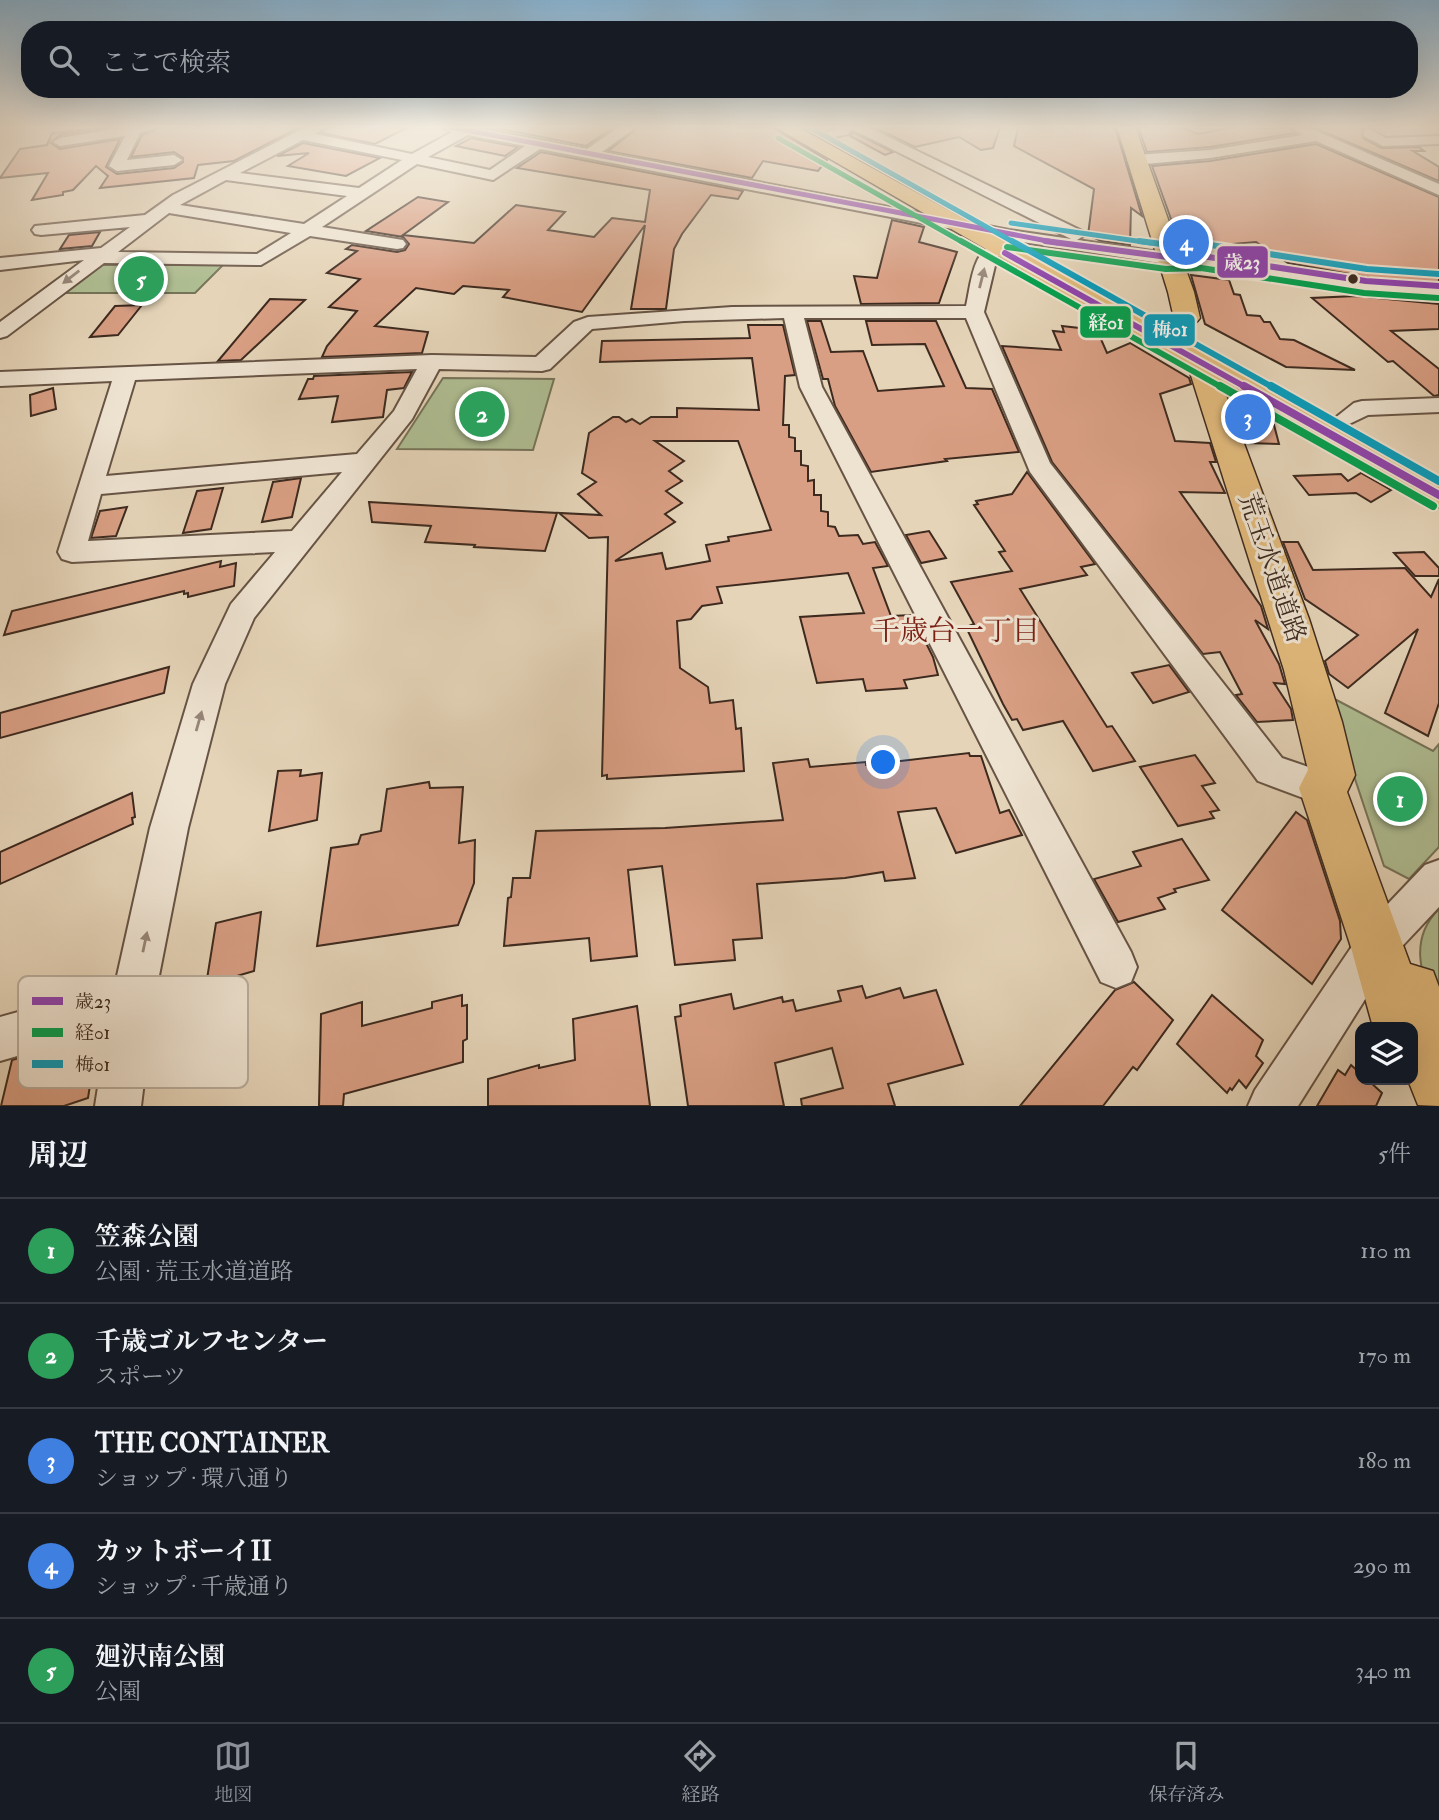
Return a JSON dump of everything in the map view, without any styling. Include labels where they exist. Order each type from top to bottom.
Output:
[{"type":"main road","points":[[874,179],[953,223],[1003,242],[1072,249],[1173,324],[1439,467]]},
{"type":"main road","points":[[904,179],[1201,363],[1439,495]]},
{"type":"main road","points":[[1141,179],[1187,318],[1173,324]]},
{"type":"main road","name":"荒玉水道道路","points":[[1201,363],[1270,559],[1314,697],[1327,781],[1346,797],[1386,935],[1439,1084]]},
{"type":"main road","name":"荒玉水道道路","points":[[1386,935],[1401,1022]]},
{"type":"main road","points":[[1418,1078],[1426,1106]]},
{"type":"street","points":[[0,332],[147,220],[217,179]]},
{"type":"street","points":[[251,179],[362,193]]},
{"type":"street","points":[[0,264],[100,255],[261,260],[384,179]]},
{"type":"street","points":[[719,179],[953,223]]},
{"type":"street","points":[[949,179],[1072,249],[1168,257],[1202,256],[1366,281],[1439,286]]},
{"type":"street","points":[[1413,179],[1439,190]]},
{"type":"street","points":[[852,204],[887,198],[888,192],[882,183]]},
{"type":"street","points":[[166,208],[397,244]]},
{"type":"street","points":[[41,230],[147,220]]},
{"type":"street","points":[[1003,242],[988,255],[974,312],[1039,466],[1270,770],[1327,781]]},
{"type":"street","points":[[1168,257],[1212,267],[1362,288],[1439,295]]},
{"type":"street","points":[[0,379],[432,362],[542,364],[587,323],[635,318],[793,313],[974,312]]},
{"type":"street","points":[[793,313],[811,387],[1116,967]]},
{"type":"street","points":[[138,976],[169,828],[209,684],[242,612],[404,414],[432,362]]},
{"type":"street","points":[[126,373],[72,552],[300,541]]},
{"type":"street","points":[[1348,418],[1362,408],[1439,405]]},
{"type":"street","points":[[90,486],[364,463]]},
{"type":"street","points":[[1271,1106],[1386,935],[1439,878]]},
{"type":"street","points":[[0,1039],[18,1034]]},
{"type":"street","points":[[118,1106],[121,1088]]},
{"type":"green space","points":[[1009,245],[1439,478],[1439,484]]},
{"type":"green space","points":[[92,265],[223,265],[195,293],[54,293]]},
{"type":"green space","points":[[443,378],[554,379],[533,450],[397,449]]},
{"type":"green space","points":[[1327,695],[1433,751],[1439,744],[1439,847],[1409,879],[1384,866]]},
{"type":"green space","points":[[1439,909],[1439,1023],[1424,979],[1420,950],[1428,922]]},
{"type":"building","points":[[45,179],[84,179],[73,190],[63,192],[63,195],[32,200]]},
{"type":"building","points":[[106,179],[188,179],[100,188]]},
{"type":"building","points":[[581,179],[679,179],[743,191],[738,199],[711,195],[682,234],[674,249],[666,309],[631,309],[645,225],[582,312],[503,297],[509,290],[463,286],[454,294],[416,288],[375,326],[428,332],[422,353],[322,357],[327,346],[357,311],[329,307],[360,279],[327,273],[357,251],[346,249],[352,245],[397,252],[405,250],[409,244],[403,237],[366,231],[418,197],[448,202],[403,235],[474,243],[516,205],[565,212],[548,230],[594,237],[612,218],[645,222],[650,190]]},
{"type":"building","points":[[1075,179],[1131,179],[1142,216],[1131,208],[1130,245],[1101,241],[1088,235],[1094,189]]},
{"type":"building","points":[[1157,179],[1396,179],[1439,197],[1439,286],[1399,283],[1288,263],[1256,242],[1185,248],[1180,244]]},
{"type":"building","points":[[892,220],[924,227],[919,242],[957,252],[939,303],[861,304],[854,276],[877,278]]},
{"type":"building","points":[[100,232],[92,246],[60,249],[69,235]]},
{"type":"building","points":[[1191,275],[1229,280],[1234,294],[1240,295],[1247,315],[1260,316],[1264,322],[1270,322],[1280,339],[1294,340],[1355,370],[1286,367],[1205,324]]},
{"type":"building","points":[[1356,296],[1439,304],[1439,329],[1391,331],[1439,369],[1439,395],[1434,396],[1393,361],[1388,362],[1312,298]]},
{"type":"building","points":[[270,299],[305,300],[241,360],[218,361]]},
{"type":"building","points":[[142,305],[118,335],[90,337],[115,306]]},
{"type":"building","points":[[807,321],[821,321],[831,352],[863,351],[878,391],[944,386],[925,344],[872,345],[866,321],[936,321],[966,388],[992,389],[1019,452],[945,459],[947,461],[871,472],[835,406],[828,379],[823,379]]},
{"type":"building","points":[[748,325],[783,325],[795,375],[785,376],[783,425],[789,425],[789,437],[795,438],[795,451],[801,451],[801,465],[808,466],[808,481],[814,480],[814,495],[821,495],[821,511],[828,512],[828,526],[835,527],[839,536],[858,535],[863,544],[875,542],[888,566],[873,568],[891,616],[912,615],[933,657],[938,675],[904,680],[907,688],[866,691],[863,679],[817,683],[800,617],[864,613],[848,573],[717,587],[722,603],[702,606],[691,619],[677,621],[680,668],[708,687],[710,703],[733,700],[736,729],[741,728],[744,771],[607,779],[607,775],[602,776],[608,537],[589,538],[559,513],[601,515],[578,494],[596,482],[582,473],[589,433],[613,417],[619,417],[626,422],[632,419],[640,424],[651,417],[677,417],[677,408],[759,410],[752,358],[600,362],[602,341],[750,338]],"holes":[[[655,441],[738,441],[771,530],[728,537],[729,541],[706,545],[710,561],[666,569],[662,553],[615,561],[675,522],[665,514],[682,503],[666,491],[682,481],[669,471],[684,461]]]},
{"type":"building","points":[[1062,326],[1097,330],[1107,353],[1130,343],[1189,378],[1191,384],[1160,394],[1175,441],[1210,443],[1216,462],[1210,462],[1225,493],[1180,492],[1261,606],[1268,629],[1255,620],[1279,664],[1285,684],[1274,683],[1291,709],[1293,720],[1257,722],[1236,695],[1242,694],[1220,652],[1203,654],[1052,462],[1002,346],[1061,350],[1053,331],[1064,332]]},
{"type":"building","points":[[412,372],[404,388],[387,390],[383,417],[332,422],[338,396],[299,399],[308,379],[313,379],[314,376]]},
{"type":"building","points":[[53,388],[56,409],[31,416],[30,395]]},
{"type":"building","points":[[1231,401],[1274,425],[1279,444],[1246,443]]},
{"type":"building","points":[[1027,472],[1095,564],[1081,567],[1087,575],[1020,589],[1107,727],[1112,726],[1135,761],[1093,771],[1063,721],[1023,730],[1017,719],[1012,720],[1003,704],[966,627],[974,624],[951,582],[1012,571],[999,552],[1005,551],[974,505],[978,504],[976,501],[1012,494]]},
{"type":"building","points":[[1361,473],[1391,490],[1371,502],[1356,493],[1309,495],[1294,476],[1341,474],[1348,481]]},
{"type":"building","points":[[301,478],[292,517],[262,522],[273,482]]},
{"type":"building","points":[[223,488],[211,529],[183,533],[197,491]]},
{"type":"building","points":[[369,502],[557,513],[545,551],[474,547],[475,545],[425,542],[431,526],[372,522]]},
{"type":"building","points":[[127,507],[116,536],[91,538],[100,511]]},
{"type":"building","points":[[929,531],[946,558],[921,563],[906,535]]},
{"type":"building","points":[[1283,542],[1298,542],[1313,570],[1405,568],[1431,597],[1439,579],[1439,703],[1428,736],[1385,713],[1418,629],[1348,688],[1329,674],[1325,661],[1358,635],[1305,599]]},
{"type":"building","points":[[1424,552],[1439,568],[1439,576],[1415,576],[1394,553]]},
{"type":"building","points":[[221,561],[220,567],[236,563],[234,586],[188,597],[188,593],[184,594],[184,591],[4,635],[12,611]]},
{"type":"building","points":[[1169,665],[1189,692],[1153,703],[1132,673]]},
{"type":"building","points":[[169,667],[164,693],[0,738],[0,713]]},
{"type":"building","points":[[969,753],[970,756],[981,756],[1000,813],[1009,810],[1022,835],[956,853],[936,808],[898,812],[915,878],[885,881],[883,872],[845,878],[757,884],[762,938],[733,940],[735,960],[675,965],[662,866],[628,870],[637,956],[591,961],[589,938],[504,946],[508,898],[511,897],[513,878],[530,878],[536,831],[665,828],[783,820],[773,763],[808,759],[810,767],[866,762],[866,765]]},
{"type":"building","points":[[1195,755],[1215,783],[1202,786],[1219,810],[1210,812],[1214,818],[1178,826],[1140,767]]},
{"type":"building","points":[[301,770],[300,776],[322,773],[317,820],[269,831],[278,771]]},
{"type":"building","points":[[429,782],[430,788],[463,787],[459,843],[475,840],[474,883],[458,925],[317,946],[331,848],[358,844],[361,835],[381,831],[387,789]]},
{"type":"building","points":[[132,793],[135,817],[132,818],[133,824],[0,884],[0,852]]},
{"type":"building","points":[[1296,812],[1307,820],[1340,921],[1341,939],[1312,984],[1222,910]]},
{"type":"building","points":[[1182,839],[1209,880],[1174,889],[1176,892],[1158,898],[1165,909],[1118,922],[1094,879],[1141,866],[1133,852]]},
{"type":"building","points":[[261,912],[254,971],[237,976],[207,976],[216,923]]},
{"type":"building","points":[[1134,982],[1173,1020],[1137,1070],[1133,1067],[1103,1106],[1020,1106],[1115,990]]},
{"type":"building","points":[[862,986],[866,998],[900,988],[904,998],[936,990],[963,1064],[888,1084],[895,1106],[802,1106],[801,1099],[843,1088],[832,1048],[775,1063],[784,1106],[688,1106],[675,1017],[681,1016],[680,1005],[731,994],[734,1009],[782,997],[783,1002],[793,1000],[796,1011],[841,1001],[838,991]]},
{"type":"building","points":[[462,995],[462,1006],[467,1005],[467,1039],[463,1041],[463,1062],[344,1094],[343,1106],[319,1106],[321,1014],[362,1002],[362,1026],[432,1008],[432,1002]]},
{"type":"building","points":[[1212,995],[1263,1040],[1256,1056],[1263,1063],[1246,1088],[1239,1080],[1227,1093],[1177,1044]]},
{"type":"building","points":[[637,1006],[650,1106],[488,1106],[488,1079],[539,1065],[539,1068],[575,1060],[573,1019]]},
{"type":"building","points":[[18,1058],[18,1088],[90,1088],[88,1098],[64,1106],[1,1106],[12,1060]]},
{"type":"building","points":[[1351,1065],[1355,1069],[1355,1085],[1373,1085],[1382,1093],[1376,1106],[1317,1106],[1338,1070],[1345,1075]]},
{"type":"transit line","name":"歳23","points":[[720,179],[1046,241],[1168,257],[1202,256],[1366,281],[1439,286]]},
{"type":"transit line","name":"経01","points":[[850,179],[1433,506]]},
{"type":"transit line","name":"梅01","points":[[901,179],[1439,481]]},
{"type":"transit line","name":"梅01","points":[[1011,223],[1169,245],[1204,244],[1367,269],[1439,274]]},
{"type":"transit line","name":"経01","points":[[1007,247],[1166,269],[1201,268],[1364,293],[1438,298]]},
{"type":"transit line","name":"歳23","points":[[1005,253],[1439,495]]},
{"type":"place","name":"カットボーイII","points":[[1186,242]]},
{"type":"place","name":"廻沢南公園","points":[[141,279]]},
{"type":"place","name":"千歳ゴルフセンター","points":[[482,414]]},
{"type":"place","name":"THE CONTAINER","points":[[1248,417]]},
{"type":"place","name":"笠森公園","points":[[1400,799]]},
{"type":"district","name":"千歳台一丁目","points":[[956,631]]}]
